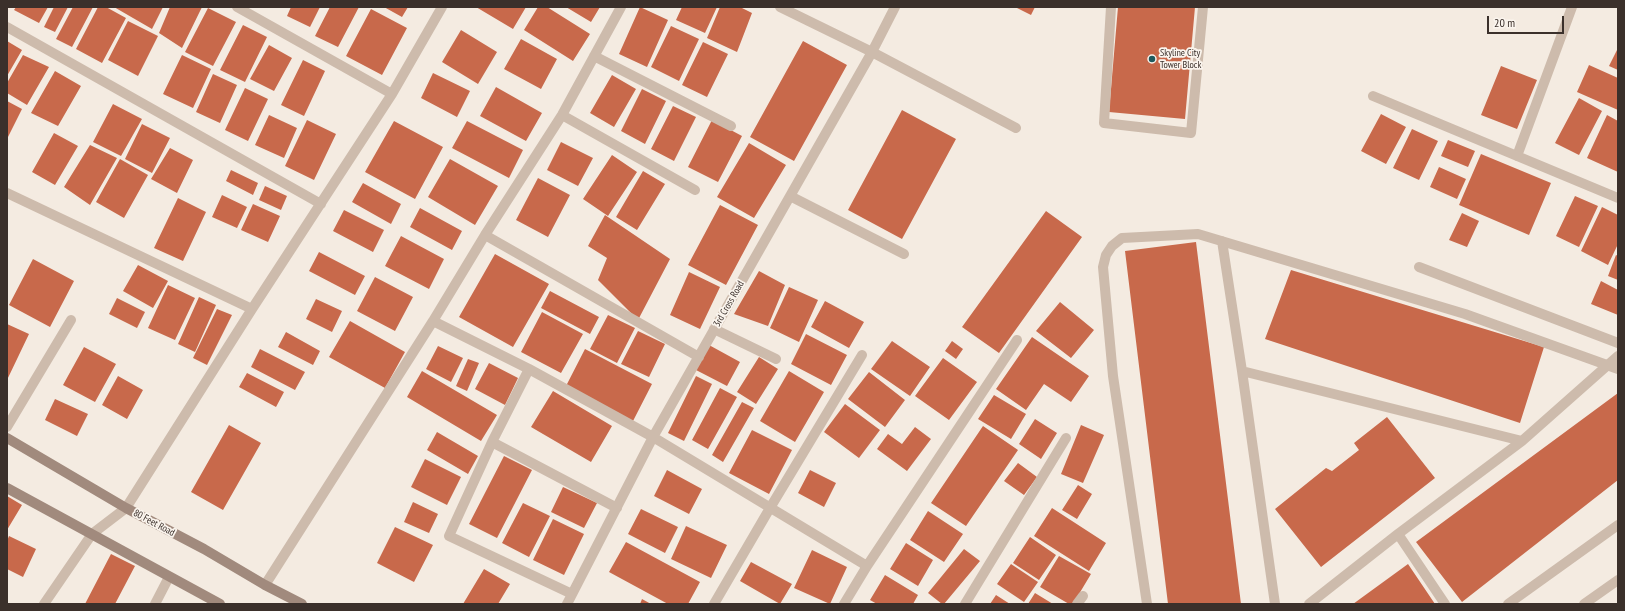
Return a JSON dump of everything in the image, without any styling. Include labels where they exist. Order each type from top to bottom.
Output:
[{"type":"main road","name":"80 Feet Road","points":[[7,438],[126,508],[302,604]]},
{"type":"main road","points":[[7,488],[169,578],[220,604]]},
{"type":"street","points":[[237,7],[392,94]]},
{"type":"street","points":[[44,604],[92,534],[126,508],[252,309],[392,94],[442,7]]},
{"type":"street","points":[[265,585],[562,115],[621,7]]},
{"type":"street","points":[[780,7],[872,52],[1016,128]]},
{"type":"street","name":"3rd Cross Road","points":[[567,604],[654,436],[872,52],[895,7]]},
{"type":"street","points":[[1111,7],[1104,123],[1191,134],[1203,7]]},
{"type":"street","points":[[1517,156],[1572,7]]},
{"type":"street","points":[[7,27],[321,204]]},
{"type":"street","points":[[594,56],[731,126]]},
{"type":"street","points":[[1373,96],[1618,198]]},
{"type":"street","points":[[562,115],[695,190]]},
{"type":"street","points":[[7,193],[252,309]]},
{"type":"street","points":[[790,196],[904,254]]},
{"type":"street","points":[[1147,604],[1113,376],[1103,267],[1106,255],[1112,246],[1122,238],[1198,234],[1465,314],[1608,364],[1618,369]]},
{"type":"street","points":[[485,235],[699,357]]},
{"type":"street","points":[[1222,241],[1275,604]]},
{"type":"street","points":[[1420,267],[1618,343]]},
{"type":"street","points":[[7,427],[71,320]]},
{"type":"street","points":[[433,321],[528,369],[654,436],[867,566]]},
{"type":"street","points":[[714,329],[776,359]]},
{"type":"street","points":[[844,604],[867,566],[1017,340]]},
{"type":"street","points":[[714,604],[862,355]]},
{"type":"street","points":[[1309,604],[1398,534],[1522,441],[1618,356]]},
{"type":"street","points":[[528,369],[492,442],[449,536],[572,594]]},
{"type":"street","points":[[1242,371],[1522,441]]},
{"type":"street","points":[[965,604],[1066,438]]},
{"type":"street","points":[[492,442],[617,508]]},
{"type":"street","points":[[1508,604],[1618,525]]},
{"type":"street","points":[[1398,534],[1445,604]]},
{"type":"street","points":[[155,604],[169,578]]},
{"type":"street","points":[[1584,604],[1618,580]]},
{"type":"building","points":[[16,7],[48,7],[39,23],[14,10]]},
{"type":"building","points":[[54,7],[68,7],[55,32],[44,27]]},
{"type":"building","points":[[73,7],[93,7],[72,47],[56,39]]},
{"type":"building","points":[[98,7],[106,7],[126,18],[102,63],[76,49]]},
{"type":"building","points":[[114,7],[163,7],[152,29]]},
{"type":"building","points":[[170,7],[202,7],[182,48],[159,33]]},
{"type":"building","points":[[291,7],[320,7],[310,27],[287,16]]},
{"type":"building","points":[[330,7],[359,7],[338,47],[315,36]]},
{"type":"building","points":[[384,7],[408,7],[402,17]]},
{"type":"building","points":[[476,7],[526,7],[513,29]]},
{"type":"building","points":[[538,7],[547,7],[590,34],[573,61],[524,30]]},
{"type":"building","points":[[566,7],[600,7],[591,22]]},
{"type":"building","points":[[640,7],[668,20],[647,67],[619,54]]},
{"type":"building","points":[[682,7],[717,7],[705,33],[676,20]]},
{"type":"building","points":[[720,7],[740,7],[752,13],[737,52],[707,38]]},
{"type":"building","points":[[1015,7],[1035,7],[1031,15]]},
{"type":"building","name":"Skyline City Tower Block","points":[[1118,7],[1195,7],[1185,119],[1109,112]]},
{"type":"building","points":[[208,8],[236,22],[213,66],[185,52]]},
{"type":"building","points":[[371,9],[407,28],[382,75],[346,56]]},
{"type":"building","points":[[128,21],[158,36],[138,76],[108,60]]},
{"type":"building","points":[[243,25],[267,37],[245,82],[220,70]]},
{"type":"building","points":[[671,26],[699,39],[679,81],[651,67]]},
{"type":"building","points":[[461,30],[497,52],[478,84],[442,62]]},
{"type":"building","points":[[521,39],[557,59],[541,89],[504,69]]},
{"type":"building","points":[[7,41],[22,50],[7,76]]},
{"type":"building","points":[[803,41],[847,65],[794,161],[750,137]]},
{"type":"building","points":[[703,42],[728,54],[707,97],[682,85]]},
{"type":"building","points":[[269,45],[292,58],[274,91],[250,79]]},
{"type":"building","points":[[1618,48],[1618,70],[1609,66]]},
{"type":"building","points":[[23,55],[49,67],[27,105],[7,93],[7,83]]},
{"type":"building","points":[[182,55],[211,69],[193,108],[163,94]]},
{"type":"building","points":[[303,60],[325,71],[304,116],[281,105]]},
{"type":"building","points":[[1589,65],[1618,78],[1618,110],[1577,92]]},
{"type":"building","points":[[1501,66],[1537,80],[1517,129],[1481,115]]},
{"type":"building","points":[[55,71],[81,86],[58,126],[31,113]]},
{"type":"building","points":[[433,73],[470,91],[457,117],[421,98]]},
{"type":"building","points":[[213,74],[237,85],[220,123],[196,112]]},
{"type":"building","points":[[612,75],[636,89],[614,127],[590,113]]},
{"type":"building","points":[[496,87],[542,113],[526,141],[480,116]]},
{"type":"building","points":[[245,88],[268,99],[248,141],[225,130]]},
{"type":"building","points":[[642,89],[666,101],[645,144],[621,131]]},
{"type":"building","points":[[1579,98],[1602,111],[1579,155],[1555,143]]},
{"type":"building","points":[[7,101],[22,109],[7,139]]},
{"type":"building","points":[[113,104],[142,119],[121,156],[93,142]]},
{"type":"building","points":[[673,106],[696,117],[674,161],[651,149]]},
{"type":"building","points":[[902,110],[956,139],[902,239],[848,210]]},
{"type":"building","points":[[1381,114],[1406,127],[1386,164],[1361,151]]},
{"type":"building","points":[[269,115],[297,128],[284,158],[255,145]]},
{"type":"building","points":[[1607,115],[1618,121],[1618,172],[1587,158]]},
{"type":"building","points":[[307,120],[336,134],[314,180],[285,166]]},
{"type":"building","points":[[712,120],[742,136],[718,182],[688,167]]},
{"type":"building","points":[[394,121],[443,147],[415,199],[365,172]]},
{"type":"building","points":[[467,121],[523,150],[509,178],[452,148]]},
{"type":"building","points":[[142,124],[170,138],[152,173],[125,159]]},
{"type":"building","points":[[1412,129],[1438,141],[1419,180],[1393,168]]},
{"type":"building","points":[[54,133],[78,146],[55,185],[32,172]]},
{"type":"building","points":[[1448,140],[1475,151],[1468,167],[1441,156]]},
{"type":"building","points":[[561,142],[593,158],[578,186],[547,170]]},
{"type":"building","points":[[749,143],[786,165],[754,218],[717,197]]},
{"type":"building","points":[[90,145],[117,158],[90,205],[64,187]]},
{"type":"building","points":[[170,148],[193,160],[177,193],[151,179]]},
{"type":"building","points":[[1481,154],[1551,183],[1529,235],[1459,205]]},
{"type":"building","points":[[612,155],[637,172],[608,216],[583,199]]},
{"type":"building","points":[[120,159],[148,175],[124,218],[96,202]]},
{"type":"building","points":[[450,159],[498,186],[475,225],[428,197]]},
{"type":"building","points":[[1439,167],[1466,179],[1457,199],[1430,187]]},
{"type":"building","points":[[231,170],[258,183],[253,195],[226,181]]},
{"type":"building","points":[[643,171],[665,184],[637,230],[616,217]]},
{"type":"building","points":[[538,178],[570,195],[548,237],[516,220]]},
{"type":"building","points":[[363,183],[401,204],[391,224],[352,202]]},
{"type":"building","points":[[265,186],[287,196],[281,210],[259,200]]},
{"type":"building","points":[[222,195],[247,207],[237,228],[212,217]]},
{"type":"building","points":[[1575,196],[1598,206],[1579,247],[1556,236]]},
{"type":"building","points":[[178,198],[206,212],[183,261],[154,248]]},
{"type":"building","points":[[253,204],[280,216],[268,242],[241,230]]},
{"type":"building","points":[[720,205],[758,225],[726,285],[688,265]]},
{"type":"building","points":[[1602,207],[1618,215],[1618,244],[1608,265],[1581,251]]},
{"type":"building","points":[[420,208],[462,231],[452,250],[410,227]]},
{"type":"building","points":[[344,210],[384,230],[373,252],[333,231]]},
{"type":"building","points":[[1046,211],[1082,237],[999,353],[962,327]]},
{"type":"building","points":[[1462,213],[1479,221],[1467,247],[1449,240]]},
{"type":"building","points":[[605,215],[670,259],[638,320],[598,280],[607,258],[588,246]]},
{"type":"building","points":[[401,236],[444,259],[429,289],[385,266]]},
{"type":"building","points":[[1196,242],[1241,604],[1168,604],[1125,251]]},
{"type":"building","points":[[319,252],[365,276],[355,295],[309,271]]},
{"type":"building","points":[[495,254],[549,284],[513,347],[459,317]]},
{"type":"building","points":[[1616,255],[1618,256],[1618,280],[1608,276]]},
{"type":"building","points":[[33,259],[74,281],[50,327],[9,305]]},
{"type":"building","points":[[138,265],[168,281],[153,308],[123,291]]},
{"type":"building","points":[[1291,270],[1544,347],[1520,423],[1265,339]]},
{"type":"building","points":[[759,271],[785,285],[768,326],[734,314]]},
{"type":"building","points":[[689,272],[720,287],[700,329],[670,315]]},
{"type":"building","points":[[375,277],[413,297],[395,331],[357,311]]},
{"type":"building","points":[[1601,281],[1618,290],[1618,315],[1591,304]]},
{"type":"building","points":[[168,285],[195,298],[175,340],[148,328]]},
{"type":"building","points":[[789,287],[818,300],[799,342],[770,328]]},
{"type":"building","points":[[550,291],[599,317],[590,334],[541,308]]},
{"type":"building","points":[[199,297],[216,305],[195,352],[178,344]]},
{"type":"building","points":[[117,298],[145,312],[137,328],[109,314]]},
{"type":"building","points":[[316,299],[342,311],[332,332],[306,319]]},
{"type":"building","points":[[825,301],[864,322],[849,348],[811,327]]},
{"type":"building","points":[[1060,302],[1094,330],[1071,358],[1036,331]]},
{"type":"building","points":[[217,309],[232,315],[207,365],[193,358]]},
{"type":"building","points":[[542,312],[583,334],[561,373],[521,352]]},
{"type":"building","points":[[608,315],[635,328],[617,363],[590,349]]},
{"type":"building","points":[[350,321],[405,352],[385,388],[329,357]]},
{"type":"building","points":[[7,324],[29,334],[7,380]]},
{"type":"building","points":[[638,331],[665,344],[649,377],[621,364]]},
{"type":"building","points":[[286,332],[320,351],[313,365],[278,347]]},
{"type":"building","points":[[806,334],[847,355],[831,385],[791,364]]},
{"type":"building","points":[[1032,337],[1089,376],[1071,402],[1044,384],[1026,410],[996,389]]},
{"type":"building","points":[[892,341],[930,367],[910,396],[871,369]]},
{"type":"building","points":[[952,341],[963,349],[956,359],[945,351]]},
{"type":"building","points":[[709,345],[740,362],[727,386],[696,370]]},
{"type":"building","points":[[438,346],[463,358],[451,382],[426,369]]},
{"type":"building","points":[[84,347],[116,364],[95,402],[63,385]]},
{"type":"building","points":[[260,349],[305,372],[295,390],[251,367]]},
{"type":"building","points":[[585,349],[652,384],[633,421],[566,386]]},
{"type":"building","points":[[759,357],[778,369],[756,404],[737,392]]},
{"type":"building","points":[[943,358],[977,382],[949,420],[915,396]]},
{"type":"building","points":[[468,359],[479,363],[467,391],[456,386]]},
{"type":"building","points":[[489,363],[518,378],[505,405],[475,389]]},
{"type":"building","points":[[422,371],[497,415],[481,441],[407,397]]},
{"type":"building","points":[[789,371],[824,392],[795,442],[760,421]]},
{"type":"building","points":[[869,372],[905,400],[885,427],[848,399]]},
{"type":"building","points":[[247,373],[284,392],[276,407],[239,387]]},
{"type":"building","points":[[118,376],[143,390],[127,419],[102,405]]},
{"type":"building","points":[[696,376],[712,384],[684,441],[668,433]]},
{"type":"building","points":[[720,388],[737,397],[708,449],[692,440]]},
{"type":"building","points":[[553,391],[612,426],[591,462],[531,427]]},
{"type":"building","points":[[1618,393],[1618,480],[1462,602],[1416,542]]},
{"type":"building","points":[[994,395],[1026,414],[1011,439],[978,419]]},
{"type":"building","points":[[55,399],[88,414],[77,436],[45,420]]},
{"type":"building","points":[[742,402],[754,408],[723,462],[712,455]]},
{"type":"building","points":[[845,404],[880,430],[859,458],[824,432]]},
{"type":"building","points":[[1387,417],[1435,478],[1321,567],[1275,509],[1326,468],[1332,471],[1359,450],[1354,443]]},
{"type":"building","points":[[1035,419],[1057,433],[1041,459],[1019,444]]},
{"type":"building","points":[[229,425],[261,443],[223,510],[191,492]]},
{"type":"building","points":[[1081,425],[1104,435],[1083,483],[1061,474]]},
{"type":"building","points":[[983,426],[1018,450],[966,526],[931,503]]},
{"type":"building","points":[[915,427],[931,439],[907,471],[877,449],[888,434],[902,444]]},
{"type":"building","points":[[752,430],[792,450],[769,494],[729,473]]},
{"type":"building","points":[[437,432],[478,456],[468,474],[427,450]]},
{"type":"building","points":[[504,456],[532,470],[497,538],[469,524]]},
{"type":"building","points":[[425,459],[461,477],[447,505],[411,487]]},
{"type":"building","points":[[1018,463],[1037,477],[1024,495],[1004,481]]},
{"type":"building","points":[[667,470],[702,489],[689,514],[654,496]]},
{"type":"building","points":[[810,470],[836,483],[824,507],[798,493]]},
{"type":"building","points":[[1078,485],[1092,494],[1077,519],[1062,510]]},
{"type":"building","points":[[563,487],[597,503],[584,528],[551,512]]},
{"type":"building","points":[[7,496],[22,505],[7,530]]},
{"type":"building","points":[[413,502],[438,514],[429,533],[404,522]]},
{"type":"building","points":[[523,503],[550,516],[529,557],[502,543]]},
{"type":"building","points":[[1052,508],[1106,543],[1089,571],[1034,536]]},
{"type":"building","points":[[641,509],[678,527],[665,553],[628,534]]},
{"type":"building","points":[[928,511],[963,534],[944,562],[910,540]]},
{"type":"building","points":[[553,519],[584,534],[564,575],[533,560]]},
{"type":"building","points":[[686,526],[727,545],[711,578],[671,559]]},
{"type":"building","points":[[395,527],[433,545],[414,582],[377,563]]},
{"type":"building","points":[[9,536],[36,549],[23,577],[7,569],[7,541]]},
{"type":"building","points":[[1030,537],[1056,555],[1039,580],[1013,563]]},
{"type":"building","points":[[626,542],[700,582],[688,604],[668,604],[609,572]]},
{"type":"building","points":[[906,543],[933,560],[918,586],[890,569]]},
{"type":"building","points":[[964,549],[980,561],[944,604],[942,604],[928,593]]},
{"type":"building","points":[[812,550],[847,567],[830,604],[794,588]]},
{"type":"building","points":[[111,554],[135,566],[115,604],[85,604]]},
{"type":"building","points":[[1059,556],[1091,574],[1073,604],[1069,604],[1040,587]]},
{"type":"building","points":[[751,562],[792,584],[780,604],[740,581]]},
{"type":"building","points":[[1011,564],[1038,582],[1024,602],[997,584]]},
{"type":"building","points":[[1408,564],[1435,604],[1353,604]]},
{"type":"building","points":[[484,569],[510,584],[498,604],[463,604]]},
{"type":"building","points":[[885,575],[918,595],[913,604],[877,604],[870,600]]},
{"type":"building","points":[[1035,593],[1053,604],[1028,604]]},
{"type":"building","points":[[996,595],[1010,604],[990,604]]},
{"type":"building","points":[[642,599],[651,604],[640,604]]},
{"type":"place","name":"Skyline City Tower Block","points":[[1152,59]]}]
